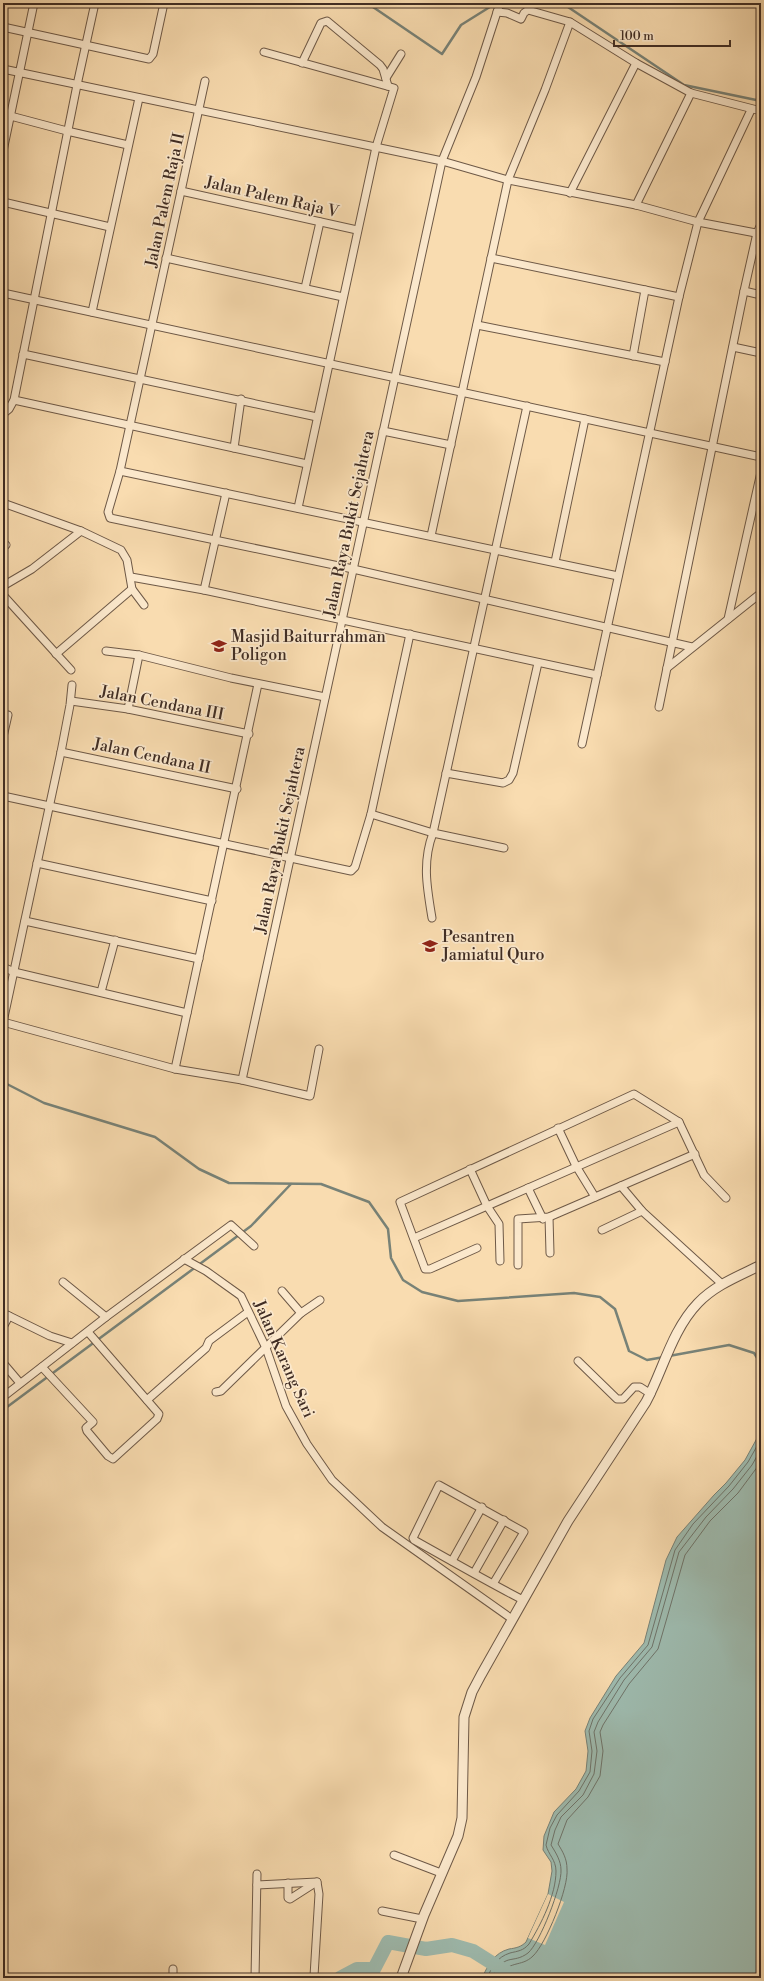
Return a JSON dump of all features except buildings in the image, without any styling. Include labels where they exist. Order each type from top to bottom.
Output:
[{"type":"street","points":[[3,151],[7,115],[19,73],[34,3]]},
{"type":"street","points":[[3,414],[9,409],[14,400],[77,85],[95,3]]},
{"type":"street","points":[[3,27],[149,59],[153,54],[164,3]]},
{"type":"street","points":[[499,7],[507,13],[521,19],[524,12],[528,10],[570,22],[691,93],[751,110],[761,111]]},
{"type":"street","name":"Jalan Raya Bukit Sejahtera","points":[[242,1080],[442,161],[476,77],[499,7]]},
{"type":"street","points":[[302,63],[321,23],[327,21],[380,65],[388,86]]},
{"type":"street","points":[[431,536],[508,180],[545,90],[570,22]]},
{"type":"street","points":[[264,52],[394,88],[376,147],[357,230],[298,508]]},
{"type":"street","points":[[386,78],[401,54]]},
{"type":"street","points":[[570,193],[636,62]]},
{"type":"street","points":[[3,69],[442,161],[508,180],[636,205],[698,222],[759,233]]},
{"type":"street","name":"Jalan Palem Raja II","points":[[205,81],[120,471],[108,512],[110,518],[216,540]]},
{"type":"street","points":[[636,205],[691,93]]},
{"type":"street","points":[[92,312],[138,98]]},
{"type":"street","points":[[582,744],[664,362],[698,222],[751,110]]},
{"type":"street","points":[[7,115],[128,145]]},
{"type":"street","name":"Jalan Palem Raja V","points":[[181,191],[357,230]]},
{"type":"street","points":[[3,202],[110,227]]},
{"type":"street","points":[[305,288],[320,222]]},
{"type":"street","points":[[659,707],[744,291],[761,224]]},
{"type":"street","points":[[166,258],[343,297]]},
{"type":"street","points":[[491,258],[679,297]]},
{"type":"street","points":[[633,356],[645,290]]},
{"type":"street","points":[[744,291],[761,295]]},
{"type":"street","points":[[3,293],[761,457]]},
{"type":"street","points":[[477,325],[664,362]]},
{"type":"street","points":[[733,347],[761,353]]},
{"type":"street","points":[[23,354],[317,417]]},
{"type":"street","points":[[14,400],[307,464]]},
{"type":"street","points":[[234,448],[241,400]]},
{"type":"street","points":[[432,918],[425,862],[428,846],[433,833],[527,406]]},
{"type":"street","points":[[555,562],[585,419]]},
{"type":"street","points":[[383,431],[451,445]]},
{"type":"street","points":[[120,471],[618,576]]},
{"type":"street","points":[[728,619],[761,472]]},
{"type":"street","points":[[204,590],[226,493]]},
{"type":"street","points":[[3,504],[81,531],[120,550],[128,560],[132,589],[144,605]]},
{"type":"street","points":[[3,586],[32,569],[81,531]]},
{"type":"street","points":[[216,540],[353,569],[692,647]]},
{"type":"street","points":[[131,577],[204,590],[597,675]]},
{"type":"street","points":[[56,654],[132,589]]},
{"type":"street","points":[[667,668],[761,593]]},
{"type":"street","points":[[3,595],[36,629],[71,670]]},
{"type":"street","points":[[3,796],[348,871],[353,870],[371,814],[410,634]]},
{"type":"street","points":[[106,652],[138,655],[258,684],[325,697]]},
{"type":"street","points":[[128,709],[138,655]]},
{"type":"street","points":[[446,773],[503,783],[508,780],[513,773],[538,662]]},
{"type":"street","points":[[175,1069],[249,734],[258,684]]},
{"type":"street","points":[[72,685],[71,701],[61,752],[3,1022],[175,1069],[242,1080],[310,1096],[319,1049]]},
{"type":"street","name":"Jalan Cendana III","points":[[71,701],[128,709],[249,734]]},
{"type":"street","points":[[3,737],[8,715]]},
{"type":"street","name":"Jalan Cendana II","points":[[61,752],[237,789]]},
{"type":"street","points":[[371,814],[433,833],[504,848]]},
{"type":"street","points":[[37,863],[212,901]]},
{"type":"street","points":[[25,921],[199,959]]},
{"type":"street","points":[[101,992],[115,940]]},
{"type":"street","points":[[3,967],[14,972],[187,1013]]},
{"type":"street","points":[[477,1248],[427,1270],[423,1266],[400,1202],[558,1128],[635,1094],[679,1122],[707,1180],[726,1198]]},
{"type":"street","points":[[414,1238],[679,1122]]},
{"type":"street","points":[[558,1128],[576,1166],[595,1197]]},
{"type":"street","points":[[518,1265],[517,1220],[546,1218],[695,1154]]},
{"type":"street","points":[[470,1169],[487,1206],[499,1225],[500,1261]]},
{"type":"street","points":[[621,1186],[642,1211],[722,1284]]},
{"type":"street","points":[[528,1188],[546,1218],[550,1253]]},
{"type":"street","points":[[602,1230],[642,1211]]},
{"type":"street","points":[[3,1397],[20,1383],[44,1369],[72,1343],[90,1334],[106,1317],[231,1225],[254,1246]]},
{"type":"street","name":"Jalan Karang Sari","points":[[184,1259],[206,1270],[238,1293],[266,1348],[286,1406],[308,1444],[332,1480],[382,1527],[512,1619]]},
{"type":"street","points":[[401,1978],[422,1919],[458,1836],[462,1818],[463,1726],[468,1703],[491,1654],[571,1516],[651,1394],[674,1341],[688,1315],[698,1304],[722,1284],[761,1265]]},
{"type":"street","points":[[63,1282],[106,1317]]},
{"type":"street","points":[[282,1291],[301,1313]]},
{"type":"street","points":[[216,1392],[221,1391],[301,1313],[320,1300]]},
{"type":"street","points":[[148,1400],[206,1348],[209,1342],[248,1312]]},
{"type":"street","points":[[3,1327],[6,1315],[50,1336],[72,1343]]},
{"type":"street","points":[[44,1369],[93,1422],[86,1430],[113,1459],[159,1416],[148,1400],[90,1334]]},
{"type":"street","points":[[578,1361],[617,1399],[623,1399],[634,1387],[640,1387],[651,1394]]},
{"type":"street","points":[[3,1364],[20,1383]]},
{"type":"street","points":[[493,1584],[524,1534],[522,1530],[441,1484],[438,1485],[412,1537],[414,1540],[493,1584],[523,1600]]},
{"type":"street","points":[[452,1561],[482,1507]]},
{"type":"street","points":[[474,1573],[504,1520]]},
{"type":"street","points":[[394,1855],[441,1873]]},
{"type":"street","points":[[256,1978],[257,1874]]},
{"type":"street","points":[[257,1885],[317,1882]]},
{"type":"street","points":[[288,1883],[288,1898],[290,1900],[317,1882]]},
{"type":"street","points":[[314,1976],[319,1894],[317,1882]]},
{"type":"street","points":[[382,1911],[422,1919]]},
{"type":"street","points":[[173,1969],[173,1978]]},
{"type":"water","points":[[761,1431],[761,1978],[482,1978],[489,1964],[499,1953],[518,1947],[526,1942],[548,1894],[552,1871],[551,1862],[543,1850],[544,1836],[554,1812],[576,1789],[586,1771],[588,1751],[585,1731],[590,1718],[616,1676],[644,1643],[666,1560],[677,1537],[745,1460]]},
{"type":"pier","points":[[548,1894],[564,1902],[545,1945],[528,1938]]},
{"type":"waterway","points":[[370,5],[442,54],[461,25],[493,5],[493,3]]},
{"type":"waterway","points":[[562,3],[684,85],[761,101]]},
{"type":"waterway","points":[[3,1082],[44,1103],[155,1137],[199,1169],[229,1183],[321,1184],[369,1202],[388,1229],[391,1258],[403,1280],[422,1292],[458,1301],[574,1293],[600,1297],[615,1309],[629,1351],[647,1360],[664,1357]]},
{"type":"waterway","points":[[3,1410],[251,1226],[291,1184]]},
{"type":"waterway","points":[[669,1356],[729,1345],[754,1353],[761,1364]]},
{"type":"waterway","points":[[340,1978],[357,1969],[374,1969],[388,1942],[426,1949],[452,1945],[473,1951],[516,1978]]},
{"type":"place","name":"Masjid Baiturrahman Poligon","points":[[219,646]]},
{"type":"place","name":"Pesantren Jamiatul Quro","points":[[430,946]]}]
